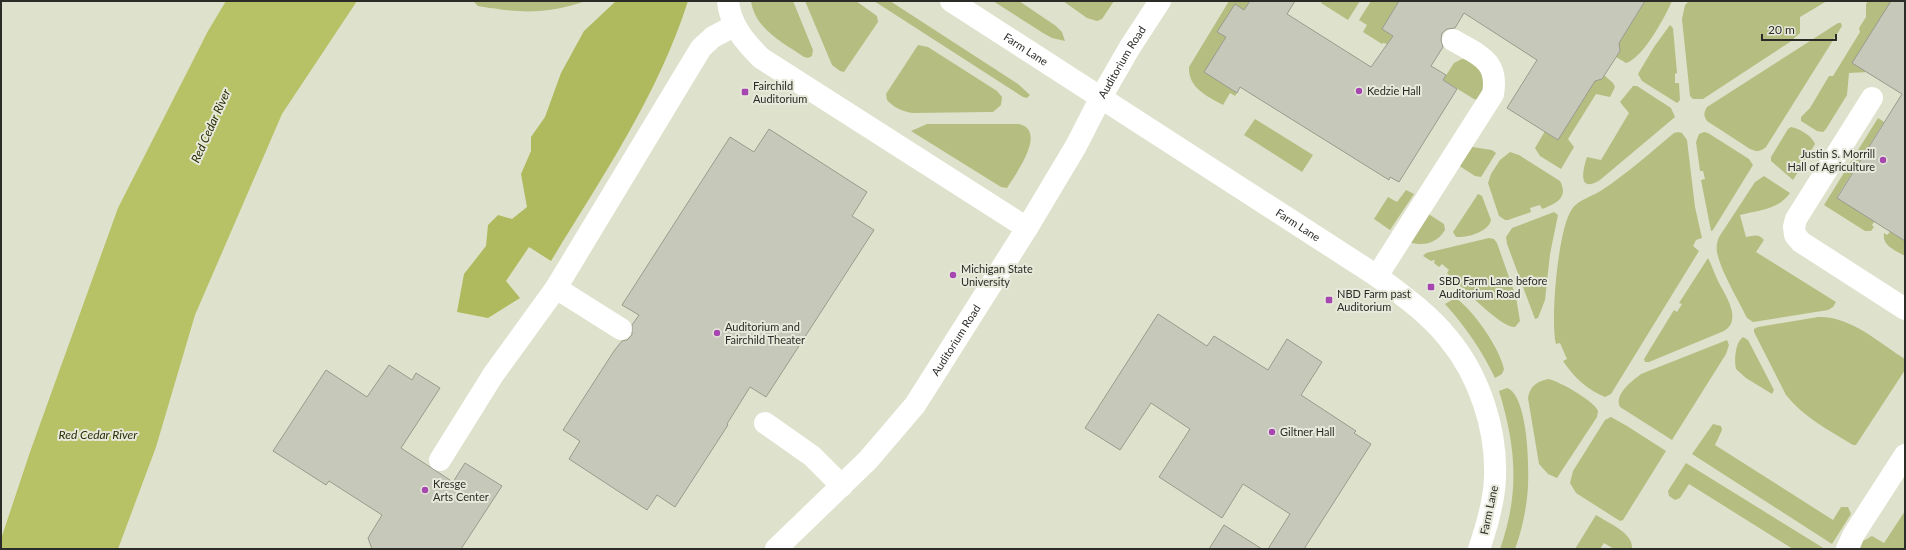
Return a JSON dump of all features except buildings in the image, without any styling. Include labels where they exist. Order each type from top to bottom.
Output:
[{"type":"street","points":[[728,1],[734,26],[761,58],[1027,228]]},
{"type":"street","name":"Farm Lane","points":[[951,1],[1377,276],[1428,316],[1448,338],[1467,364],[1479,391],[1489,421],[1494,450],[1495,478],[1492,504],[1479,549]]},
{"type":"street","name":"Auditorium Road","points":[[776,549],[868,460],[915,405],[1027,228],[1076,146],[1100,98],[1130,47],[1160,1]]},
{"type":"street","points":[[440,460],[493,375],[556,288],[701,48],[712,36],[734,26]]},
{"type":"street","points":[[1377,276],[1493,94],[1495,81],[1493,70],[1482,58],[1453,40]]},
{"type":"street","points":[[1872,98],[1796,219],[1794,227],[1795,235],[1801,242],[1905,308]]},
{"type":"street","points":[[556,288],[621,329]]},
{"type":"street","points":[[765,423],[812,456],[842,486]]},
{"type":"street","points":[[1847,549],[1854,534],[1905,455]]},
{"type":"shaded area","name":"Michigan State University","points":[[1,1],[1905,1],[1905,549],[1,549]]},
{"type":"shaded area","points":[[473,1],[586,1],[571,6],[545,11],[520,11],[478,6]]},
{"type":"shaded area","points":[[616,1],[688,1],[676,36],[645,102],[609,167],[551,261],[529,247],[506,281],[520,298],[488,318],[457,312],[464,274],[486,246],[488,225],[498,215],[512,219],[527,207],[521,174],[531,151],[531,137],[545,117],[561,73],[584,31]]},
{"type":"shaded area","points":[[751,1],[793,1],[813,50],[812,56],[808,58],[804,57],[771,34],[758,19]]},
{"type":"shaded area","points":[[805,1],[856,1],[877,16],[878,22],[844,72],[832,65]]},
{"type":"shaded area","points":[[874,1],[890,1],[1018,84],[1030,95],[1027,98],[1023,97]]},
{"type":"shaded area","points":[[993,1],[1019,1],[1056,26],[1062,32],[1065,41],[1052,38],[1043,33]]},
{"type":"shaded area","points":[[1063,1],[1114,1],[1102,19],[1097,21],[1087,18]]},
{"type":"shaded area","points":[[1229,1],[1250,1],[1244,10],[1235,5],[1218,32],[1226,37],[1237,93],[1235,96],[1230,93],[1223,105],[1205,95],[1195,86],[1192,81],[1189,67]]},
{"type":"shaded area","points":[[1322,1],[1360,1],[1348,20],[1321,3]]},
{"type":"shaded area","points":[[1371,1],[1399,1],[1382,29],[1393,36],[1387,44],[1382,44],[1363,32],[1367,25],[1359,20]]},
{"type":"shaded area","points":[[1645,1],[1672,1],[1653,36],[1633,60],[1626,63],[1616,57],[1617,46]]},
{"type":"shaded area","points":[[1689,1],[1827,1],[1800,17],[1800,33],[1790,42],[1703,99],[1693,99],[1690,96],[1682,19],[1685,5]]},
{"type":"shaded area","points":[[1868,1],[1891,1],[1868,72],[1849,73],[1847,95],[1826,129],[1823,132],[1817,131],[1801,121],[1801,117],[1810,108],[1829,76],[1833,76],[1860,32],[1859,28],[1866,17],[1866,4]]},
{"type":"shaded area","points":[[1838,23],[1841,23],[1842,26],[1764,149],[1755,151],[1750,149],[1707,121],[1704,114],[1707,107]]},
{"type":"shaded area","points":[[1670,25],[1673,28],[1677,73],[1675,74],[1675,83],[1679,83],[1680,100],[1677,103],[1642,81],[1638,74],[1654,47]]},
{"type":"shaded area","points":[[918,45],[928,47],[997,91],[1002,97],[1001,105],[993,112],[913,113],[892,105],[887,100],[886,94]]},
{"type":"shaded area","points":[[1462,59],[1468,60],[1491,78],[1478,100],[1443,80],[1454,63]]},
{"type":"shaded area","points":[[1604,75],[1613,83],[1615,87],[1610,97],[1596,94],[1568,139],[1574,147],[1561,169],[1540,156],[1535,148],[1545,131],[1596,79],[1602,79]]},
{"type":"shaded area","points":[[1633,86],[1637,86],[1671,108],[1675,117],[1600,180],[1593,184],[1588,184],[1583,178],[1587,157],[1601,160],[1629,113],[1620,102]]},
{"type":"shaded area","points":[[1878,118],[1884,122],[1837,197],[1875,221],[1872,225],[1874,227],[1871,231],[1865,231],[1824,205]]},
{"type":"shaded area","points":[[1255,119],[1313,155],[1302,172],[1244,135]]},
{"type":"shaded area","points":[[927,124],[1019,124],[1027,128],[1030,135],[1030,144],[1022,164],[1007,188],[1001,187],[911,131]]},
{"type":"shaded area","points":[[1791,127],[1805,133],[1815,144],[1793,180],[1771,161],[1771,157],[1788,129]]},
{"type":"shaded area","points":[[1704,132],[1708,133],[1749,159],[1753,165],[1711,231],[1701,180],[1705,179],[1703,171],[1700,171],[1696,142],[1699,134]]},
{"type":"shaded area","points":[[1674,133],[1682,133],[1687,140],[1695,207],[1702,238],[1696,240],[1693,246],[1699,251],[1611,394],[1605,397],[1592,391],[1571,372],[1563,361],[1567,359],[1560,343],[1556,344],[1554,316],[1556,275],[1567,219],[1575,206],[1612,183]]},
{"type":"shaded area","points":[[1472,147],[1492,150],[1496,153],[1481,177],[1475,176],[1458,165]]},
{"type":"shaded area","points":[[1510,152],[1519,155],[1560,181],[1563,192],[1560,200],[1542,209],[1540,205],[1530,208],[1531,212],[1508,220],[1505,220],[1499,216],[1488,183],[1491,174],[1500,160]]},
{"type":"shaded area","points":[[1764,176],[1790,193],[1785,199],[1774,206],[1740,215],[1746,237],[1760,236],[1764,240],[1756,252],[1836,302],[1833,307],[1828,310],[1753,322],[1747,318],[1726,277],[1717,252],[1719,237],[1755,182]]},
{"type":"shaded area","points":[[1406,190],[1414,194],[1390,230],[1374,219],[1388,197],[1397,202]]},
{"type":"shaded area","points":[[1478,194],[1482,196],[1491,220],[1489,224],[1482,231],[1456,237],[1453,232]]},
{"type":"shaded area","points":[[1554,212],[1558,215],[1550,254],[1545,300],[1538,318],[1535,319],[1507,244],[1506,237],[1512,228]]},
{"type":"shaded area","points":[[1427,213],[1444,224],[1445,230],[1438,238],[1430,243],[1420,244],[1409,242]]},
{"type":"shaded area","points":[[1890,232],[1905,241],[1905,256],[1893,250],[1885,241],[1884,233],[1887,235]]},
{"type":"shaded area","points":[[1489,238],[1494,239],[1497,243],[1516,297],[1520,321],[1515,327],[1509,326],[1491,314],[1447,273],[1449,270],[1442,264],[1439,267],[1434,263],[1435,260],[1431,261],[1423,256],[1426,253]]},
{"type":"shaded area","points":[[1708,258],[1731,307],[1732,321],[1729,326],[1724,331],[1649,362],[1645,362],[1644,359],[1674,310],[1677,312],[1682,304],[1679,303]]},
{"type":"shaded area","points":[[1457,299],[1478,321],[1492,341],[1502,361],[1504,369],[1502,374],[1495,378],[1485,358],[1473,340],[1460,321],[1445,304]]},
{"type":"shaded area","points":[[1818,317],[1830,318],[1853,325],[1905,359],[1905,370],[1856,445],[1853,445],[1808,417],[1793,403],[1786,395],[1754,332],[1754,329],[1758,327]]},
{"type":"shaded area","points":[[1743,337],[1748,340],[1774,390],[1772,394],[1746,378],[1736,369],[1736,352],[1738,343]]},
{"type":"shaded area","points":[[1727,340],[1729,345],[1726,354],[1672,440],[1620,407],[1619,397],[1625,388],[1641,374]]},
{"type":"shaded area","points":[[1548,379],[1560,383],[1576,392],[1590,402],[1598,411],[1597,417],[1557,478],[1548,474],[1539,464],[1528,398],[1530,390],[1534,385]]},
{"type":"shaded area","points":[[1507,388],[1514,394],[1520,405],[1524,420],[1528,456],[1528,488],[1526,504],[1521,530],[1515,549],[1500,549],[1511,508],[1513,489],[1512,451],[1505,412],[1499,391]]},
{"type":"shaded area","points":[[1611,417],[1666,451],[1623,520],[1620,521],[1576,493],[1570,483],[1573,471],[1605,420]]},
{"type":"shaded area","points":[[1713,424],[1721,426],[1722,430],[1715,445],[1833,520],[1841,507],[1848,507],[1851,514],[1832,544],[1692,454]]},
{"type":"shaded area","points":[[1686,463],[1825,549],[1793,549],[1689,484],[1680,498],[1675,500],[1669,496],[1668,491]]},
{"type":"shaded area","points":[[1905,511],[1905,549],[1860,549],[1863,541],[1872,536],[1884,543]]},
{"type":"shaded area","points":[[1596,515],[1625,533],[1632,543],[1632,549],[1614,549],[1604,543],[1600,549],[1575,549]]},
{"type":"water","name":"Red Cedar River","points":[[226,1],[357,1],[282,114],[195,315],[156,447],[118,549],[1,549],[1,539],[30,452],[118,208],[208,31]]},
{"type":"place","name":"Kedzie Hall","points":[[1359,91]]},
{"type":"place","name":"Fairchild Auditorium","points":[[745,92]]},
{"type":"place","name":"Justin S. Morrill Hall of Agriculture","points":[[1883,160]]},
{"type":"place","name":"Michigan State University","points":[[953,275]]},
{"type":"place","name":"SBD Farm Lane before Auditorium Road","points":[[1431,287]]},
{"type":"place","name":"NBD Farm past Auditorium","points":[[1329,300]]},
{"type":"place","name":"Auditorium and Fairchild Theater","points":[[717,333]]},
{"type":"place","name":"Giltner Hall","points":[[1272,432]]},
{"type":"place","name":"Kresge Arts Center","points":[[425,490]]}]
